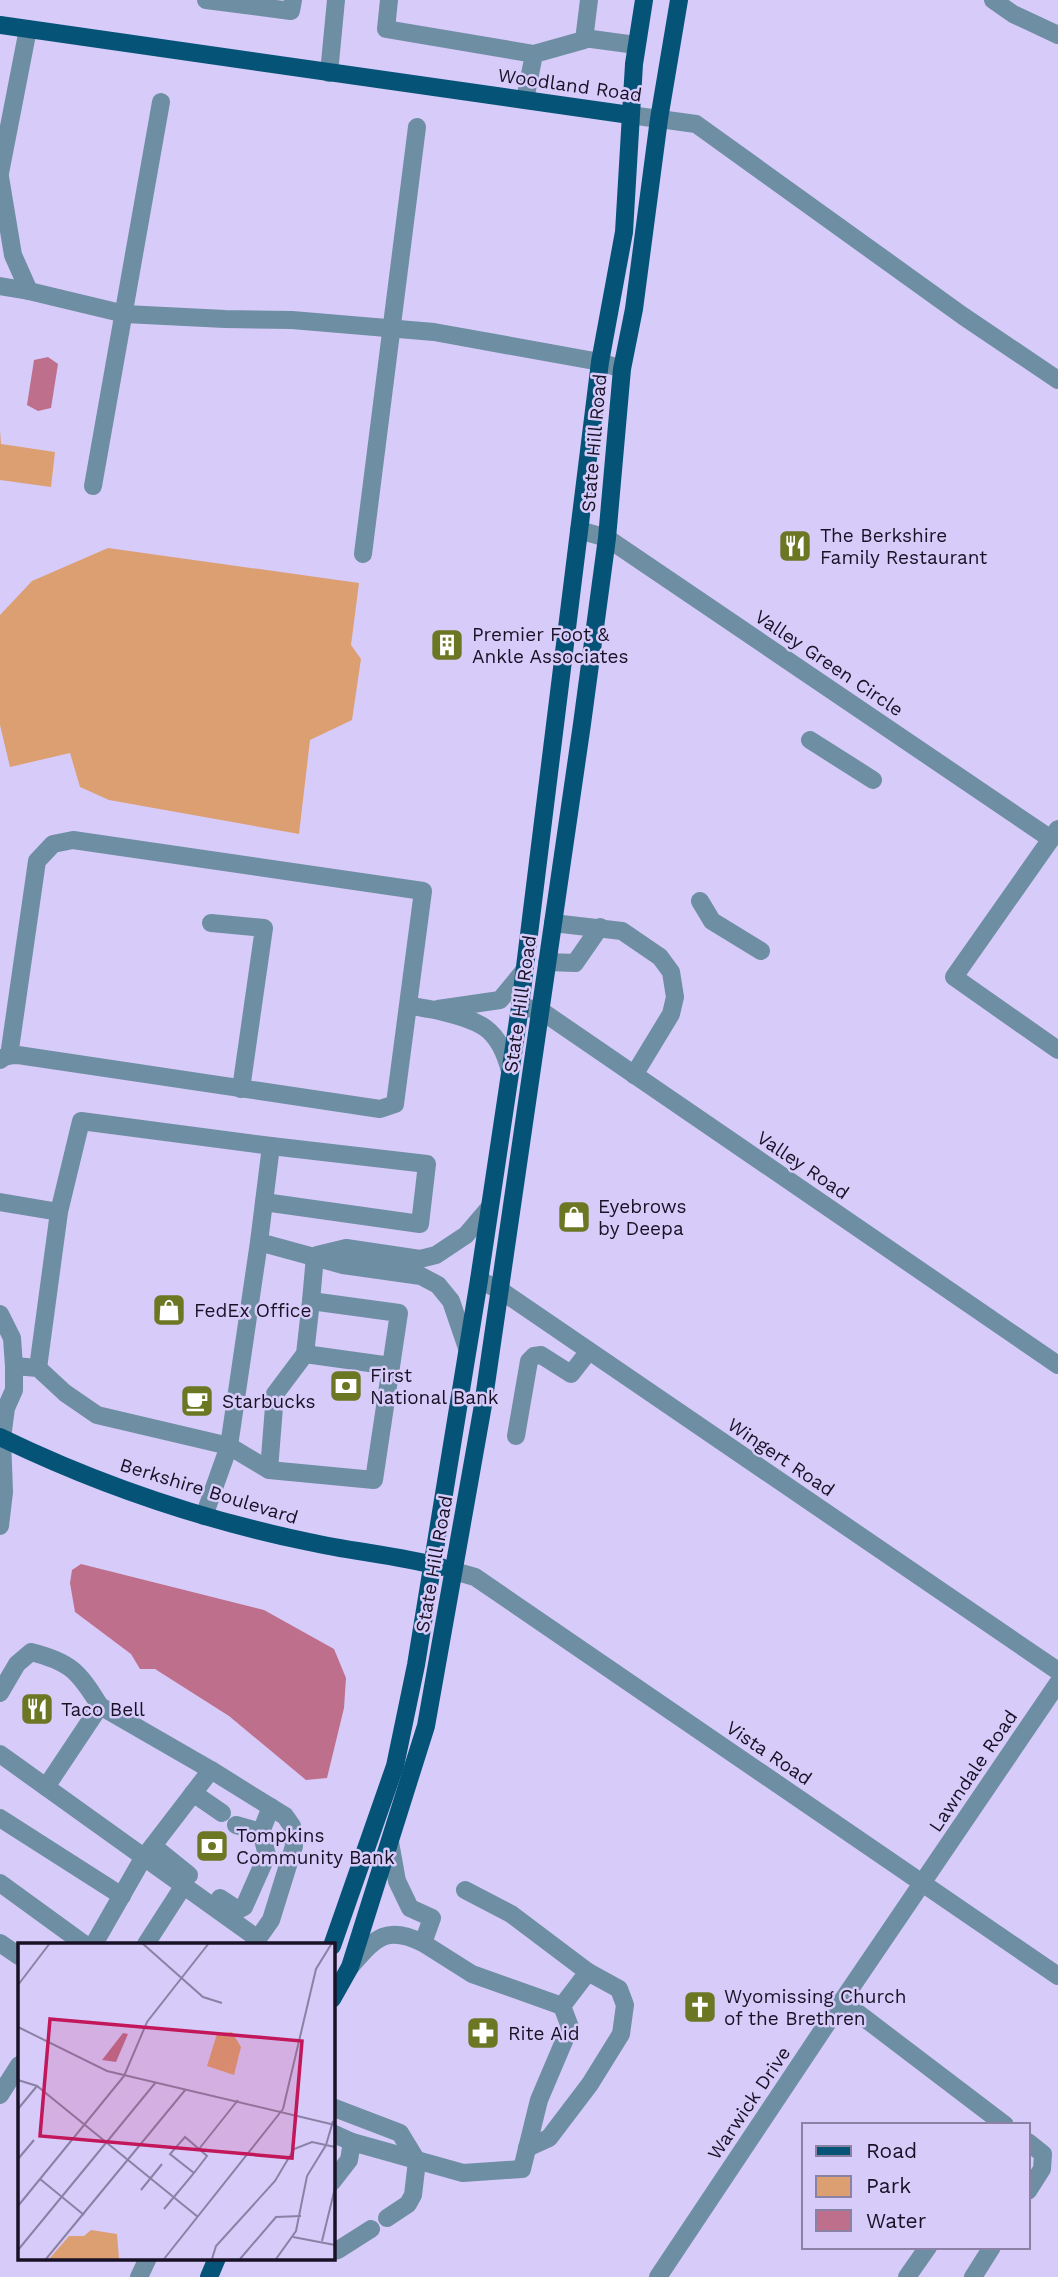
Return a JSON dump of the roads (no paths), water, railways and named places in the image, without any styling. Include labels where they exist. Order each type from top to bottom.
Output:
[{"type":"main road","name":"State Hill Road","points":[[333,1943],[395,1766],[416,1665],[479,1280],[520,1007],[600,362],[624,232],[636,45],[644,0]]},
{"type":"main road","name":"State Hill Road","points":[[334,1995],[350,1967],[426,1726],[454,1571],[500,1290],[579,751],[607,538],[622,369],[634,309],[659,119],[679,0]]},
{"type":"main road","name":"Woodland Road","points":[[0,25],[631,115]]},
{"type":"main road","name":"Berkshire Boulevard","points":[[1,1437],[99,1479],[204,1516],[310,1543],[454,1571]]},
{"type":"main road","points":[[209,2277],[216,2260]]},
{"type":"street","points":[[206,0],[291,11],[293,0]]},
{"type":"street","points":[[329,73],[336,0]]},
{"type":"street","points":[[389,0],[386,29],[534,54],[584,40],[589,0]]},
{"type":"street","points":[[993,0],[1013,14],[1058,35]]},
{"type":"street","points":[[27,29],[0,175],[13,255],[29,291]]},
{"type":"street","points":[[584,38],[636,45]]},
{"type":"street","points":[[525,100],[534,54]]},
{"type":"street","points":[[93,486],[161,102]]},
{"type":"street","name":"Woodland Road","points":[[631,115],[696,124],[963,316],[1058,380]]},
{"type":"street","points":[[363,554],[417,127]]},
{"type":"street","points":[[0,286],[125,314],[292,320],[434,332],[600,362],[622,369]]},
{"type":"street","name":"Valley Green Circle","points":[[579,530],[607,538],[1054,834]]},
{"type":"street","points":[[810,740],[873,780]]},
{"type":"street","points":[[1054,834],[954,977],[1058,1050]]},
{"type":"street","points":[[73,840],[423,891],[395,1104],[380,1109],[18,1055],[5,1058],[37,861],[53,844],[73,840]]},
{"type":"street","points":[[700,901],[712,921],[761,951]]},
{"type":"street","points":[[211,923],[264,928],[241,1088]]},
{"type":"street","points":[[553,923],[621,931],[660,957],[671,972],[675,997],[671,1014],[634,1075]]},
{"type":"street","points":[[547,962],[575,963],[600,927]]},
{"type":"street","points":[[434,1010],[499,1000],[523,972]]},
{"type":"street","points":[[409,1004],[488,1028],[504,1047],[509,1071]]},
{"type":"street","name":"Valley Road","points":[[520,1007],[540,1010],[1058,1365]]},
{"type":"street","points":[[38,1368],[59,1212],[80,1121],[427,1164],[420,1224],[264,1202]]},
{"type":"street","points":[[204,1516],[229,1446],[271,1146]]},
{"type":"street","points":[[0,1202],[59,1212]]},
{"type":"street","points":[[315,1256],[345,1248],[420,1259],[436,1255],[466,1235],[489,1208]]},
{"type":"street","points":[[258,1242],[343,1265],[421,1276],[438,1284],[451,1301],[467,1348]]},
{"type":"street","points":[[269,1470],[275,1394],[305,1354],[315,1256]]},
{"type":"street","name":"Wingert Road","points":[[479,1280],[500,1290],[1058,1671]]},
{"type":"street","points":[[14,1366],[38,1368],[65,1393],[97,1415],[229,1446],[269,1470],[374,1480],[400,1313],[311,1301]]},
{"type":"street","points":[[0,1314],[12,1338],[14,1366],[14,1390],[6,1408],[1,1437],[4,1492],[0,1526]]},
{"type":"street","points":[[516,1436],[529,1361],[534,1356],[541,1355],[571,1374],[589,1351]]},
{"type":"street","points":[[305,1354],[391,1366]]},
{"type":"street","name":"Vista Road","points":[[454,1571],[475,1577],[1058,1976]]},
{"type":"street","points":[[0,1692],[17,1664],[31,1651],[52,1657],[79,1673],[100,1706],[211,1769],[285,1816],[292,1826],[294,1846],[271,1920],[259,1936]]},
{"type":"street","name":"Lawndale Road","points":[[922,1883],[1058,1683]]},
{"type":"street","points":[[46,1787],[100,1706]]},
{"type":"street","points":[[0,1754],[46,1787],[238,1910],[259,1936]]},
{"type":"street","points":[[95,1943],[149,1852],[211,1769]]},
{"type":"street","points":[[193,1793],[229,1819],[261,1832]]},
{"type":"street","points":[[238,1910],[244,1908],[267,1855],[261,1832],[271,1807]]},
{"type":"street","points":[[0,1818],[122,1896]]},
{"type":"street","points":[[390,1842],[397,1881],[410,1908],[432,1918],[416,1939]]},
{"type":"street","points":[[149,1852],[184,1885],[259,1936]]},
{"type":"street","points":[[0,1883],[83,1943]]},
{"type":"street","name":"Warwick Drive","points":[[659,2277],[922,1883]]},
{"type":"street","points":[[147,1943],[184,1885]]},
{"type":"street","points":[[465,1890],[511,1914],[588,1972],[619,1989],[625,2005],[621,2034],[590,2084],[549,2138],[527,2148]]},
{"type":"street","points":[[334,2134],[352,2142],[463,2173],[522,2169],[540,2100],[570,2027],[562,2006],[472,1974],[416,1939],[392,1933],[375,1939],[350,1967]]},
{"type":"street","points":[[0,1943],[18,1955]]},
{"type":"street","points":[[562,2006],[588,1972]]},
{"type":"street","points":[[842,2001],[1002,2123]]},
{"type":"street","points":[[0,2095],[18,2067]]},
{"type":"street","points":[[334,2108],[400,2133],[417,2161],[413,2195],[408,2204],[387,2218]]},
{"type":"street","points":[[334,2179],[349,2160],[352,2142]]},
{"type":"street","points":[[1030,2144],[1043,2154],[1042,2169],[1030,2188]]},
{"type":"street","points":[[334,2250],[371,2229]]},
{"type":"street","points":[[907,2277],[927,2249]]},
{"type":"street","points":[[973,2277],[991,2249]]},
{"type":"street","points":[[139,2277],[147,2260]]},
{"type":"water","points":[[48,357],[58,364],[51,408],[38,411],[27,405],[34,360]]},
{"type":"water","points":[[81,1564],[264,1610],[334,1649],[346,1678],[344,1708],[327,1778],[306,1780],[229,1716],[155,1669],[140,1669],[131,1654],[75,1612],[70,1583],[72,1570]]},
{"type":"place","name":"The Berkshire Family Restaurant","points":[[795,546]]},
{"type":"place","name":"Premier Foot & Ankle Associates","points":[[447,645]]},
{"type":"place","name":"Eyebrows by Deepa","points":[[574,1217]]},
{"type":"place","name":"FedEx Office","points":[[169,1310]]},
{"type":"place","name":"First National Bank","points":[[346,1386]]},
{"type":"place","name":"Starbucks","points":[[197,1401]]},
{"type":"place","name":"Taco Bell","points":[[37,1709]]},
{"type":"place","name":"Tompkins Community Bank","points":[[212,1846]]},
{"type":"place","name":"Wyomissing Church of the Brethren","points":[[700,2007]]},
{"type":"place","name":"Rite Aid","points":[[483,2033]]}]
